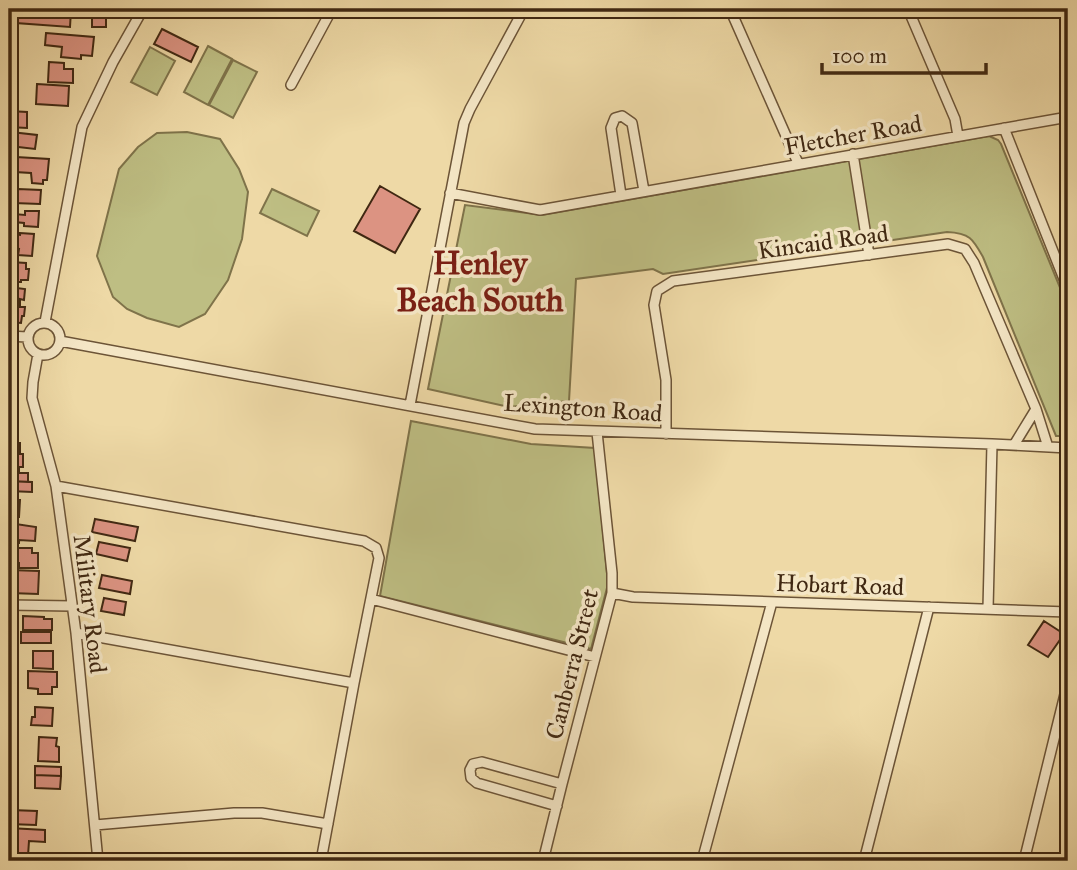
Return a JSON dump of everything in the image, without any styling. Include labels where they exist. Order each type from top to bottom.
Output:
[{"type":"street","points":[[45,322],[82,127],[113,62],[143,9]]},
{"type":"street","points":[[291,85],[332,9]]},
{"type":"street","points":[[410,405],[464,123],[524,9]]},
{"type":"street","points":[[730,9],[798,163]]},
{"type":"street","points":[[908,9],[955,119],[958,136]]},
{"type":"street","points":[[621,195],[611,128],[615,118],[622,116],[632,123],[644,191]]},
{"type":"street","name":"Fletcher Road","points":[[450,193],[540,210],[1068,117]]},
{"type":"street","points":[[1004,128],[1068,289]]},
{"type":"street","points":[[853,154],[869,255]]},
{"type":"street","name":"Kincaid Road","points":[[666,434],[666,380],[654,305],[657,290],[673,281],[948,244],[965,249],[974,263],[1036,409],[1048,447]]},
{"type":"street","points":[[45,322],[58,330],[60,341],[55,351],[50,354],[38,354],[30,348],[27,337],[33,326],[45,322]]},
{"type":"street","points":[[9,336],[27,337]]},
{"type":"street","name":"Lexington Road","points":[[60,341],[535,429],[1068,448]]},
{"type":"street","name":"Military Road","points":[[38,354],[32,398],[56,486],[76,633],[98,861]]},
{"type":"street","points":[[1014,445],[1036,409]]},
{"type":"street","name":"Canberra Street","points":[[544,861],[612,593],[597,432]]},
{"type":"street","points":[[988,609],[992,444]]},
{"type":"street","points":[[56,486],[364,541],[376,548],[379,558],[321,861]]},
{"type":"street","name":"Hobart Road","points":[[612,593],[633,597],[1068,612]]},
{"type":"street","points":[[371,599],[595,657]]},
{"type":"street","points":[[702,861],[772,602]]},
{"type":"street","points":[[9,605],[71,604]]},
{"type":"street","points":[[864,861],[929,607]]},
{"type":"street","points":[[76,633],[354,683]]},
{"type":"street","points":[[1024,861],[1068,682]]},
{"type":"street","points":[[557,806],[477,783],[471,778],[470,770],[474,764],[482,762],[562,784]]},
{"type":"street","points":[[94,825],[253,813],[328,824]]},
{"type":"green space","points":[[208,46],[232,59],[208,105],[184,92]]},
{"type":"green space","points":[[150,47],[175,61],[157,95],[131,82]]},
{"type":"green space","points":[[233,60],[257,72],[233,118],[209,105]]},
{"type":"green space","points":[[187,132],[220,139],[239,169],[248,192],[242,239],[228,280],[205,314],[179,327],[127,309],[113,297],[97,256],[119,169],[138,147],[157,133]]},
{"type":"green space","points":[[989,136],[1001,144],[1068,307],[1068,436],[1056,436],[980,251],[966,236],[947,232],[663,274],[653,269],[576,279],[569,401],[509,407],[428,389],[465,205],[542,215]]},
{"type":"green space","points":[[272,189],[319,211],[307,236],[260,213]]},
{"type":"green space","points":[[411,421],[531,444],[595,448],[608,584],[591,649],[380,596]]},
{"type":"building","points":[[17,9],[71,10],[70,27],[16,23]]},
{"type":"building","points":[[92,13],[106,13],[106,27],[92,27]]},
{"type":"building","points":[[162,29],[198,47],[191,62],[154,44]]},
{"type":"building","points":[[46,33],[94,37],[92,56],[81,55],[81,59],[61,57],[62,47],[45,45]]},
{"type":"building","points":[[49,62],[64,63],[64,69],[73,69],[73,83],[48,82]]},
{"type":"building","points":[[37,84],[69,86],[68,106],[36,104]]},
{"type":"building","points":[[9,111],[27,112],[27,128],[9,127]]},
{"type":"building","points":[[11,132],[37,135],[35,149],[10,146]]},
{"type":"building","points":[[16,157],[49,159],[47,180],[43,180],[43,184],[32,183],[31,173],[15,172]]},
{"type":"building","points":[[380,186],[420,209],[395,253],[354,231]]},
{"type":"building","points":[[18,189],[41,190],[40,204],[14,203],[14,198],[18,198]]},
{"type":"building","points":[[25,211],[39,211],[38,227],[14,222],[14,214],[25,215]]},
{"type":"building","points":[[11,234],[34,234],[32,256],[18,255],[19,249],[9,248]]},
{"type":"building","points":[[10,262],[26,263],[26,269],[29,269],[28,280],[9,282]]},
{"type":"building","points":[[9,287],[25,289],[24,300],[20,299],[20,307],[25,307],[21,323],[11,322],[12,316],[9,316]]},
{"type":"building","points":[[9,402],[13,402],[13,415],[9,415]]},
{"type":"building","points":[[9,420],[13,420],[13,436],[9,436]]},
{"type":"building","points":[[9,443],[20,443],[20,454],[9,454]]},
{"type":"building","points":[[9,454],[23,454],[23,467],[9,467]]},
{"type":"building","points":[[9,469],[28,473],[28,482],[9,481]]},
{"type":"building","points":[[9,481],[32,482],[32,492],[9,491]]},
{"type":"building","points":[[9,500],[20,500],[19,517],[9,517]]},
{"type":"building","points":[[95,519],[138,527],[135,541],[92,532]]},
{"type":"building","points":[[9,523],[36,527],[35,541],[9,542]]},
{"type":"building","points":[[99,542],[130,548],[127,561],[96,554]]},
{"type":"building","points":[[14,548],[32,548],[32,553],[38,553],[38,568],[19,568],[19,563],[14,563]]},
{"type":"building","points":[[10,570],[39,571],[38,594],[10,593]]},
{"type":"building","points":[[102,575],[132,581],[130,594],[99,588]]},
{"type":"building","points":[[104,598],[126,602],[124,615],[101,611]]},
{"type":"building","points":[[23,616],[52,619],[52,630],[23,630]]},
{"type":"building","points":[[1044,621],[1064,634],[1048,657],[1028,645]]},
{"type":"building","points":[[21,632],[51,632],[51,643],[21,643]]},
{"type":"building","points":[[33,651],[53,651],[53,669],[33,668]]},
{"type":"building","points":[[28,671],[57,672],[57,687],[52,687],[52,694],[38,694],[38,689],[28,688]]},
{"type":"building","points":[[35,707],[53,708],[52,726],[31,725],[32,717],[35,717]]},
{"type":"building","points":[[39,737],[57,738],[59,762],[38,761]]},
{"type":"building","points":[[35,766],[61,767],[61,776],[35,775]]},
{"type":"building","points":[[35,775],[61,776],[60,789],[35,788]]},
{"type":"building","points":[[9,798],[11,810],[37,811],[36,825],[9,824]]},
{"type":"building","points":[[9,828],[45,830],[45,842],[29,841],[28,856],[21,856],[21,861],[9,861]]},
{"type":"district","name":"Henley Beach South","points":[[480,282]]}]
